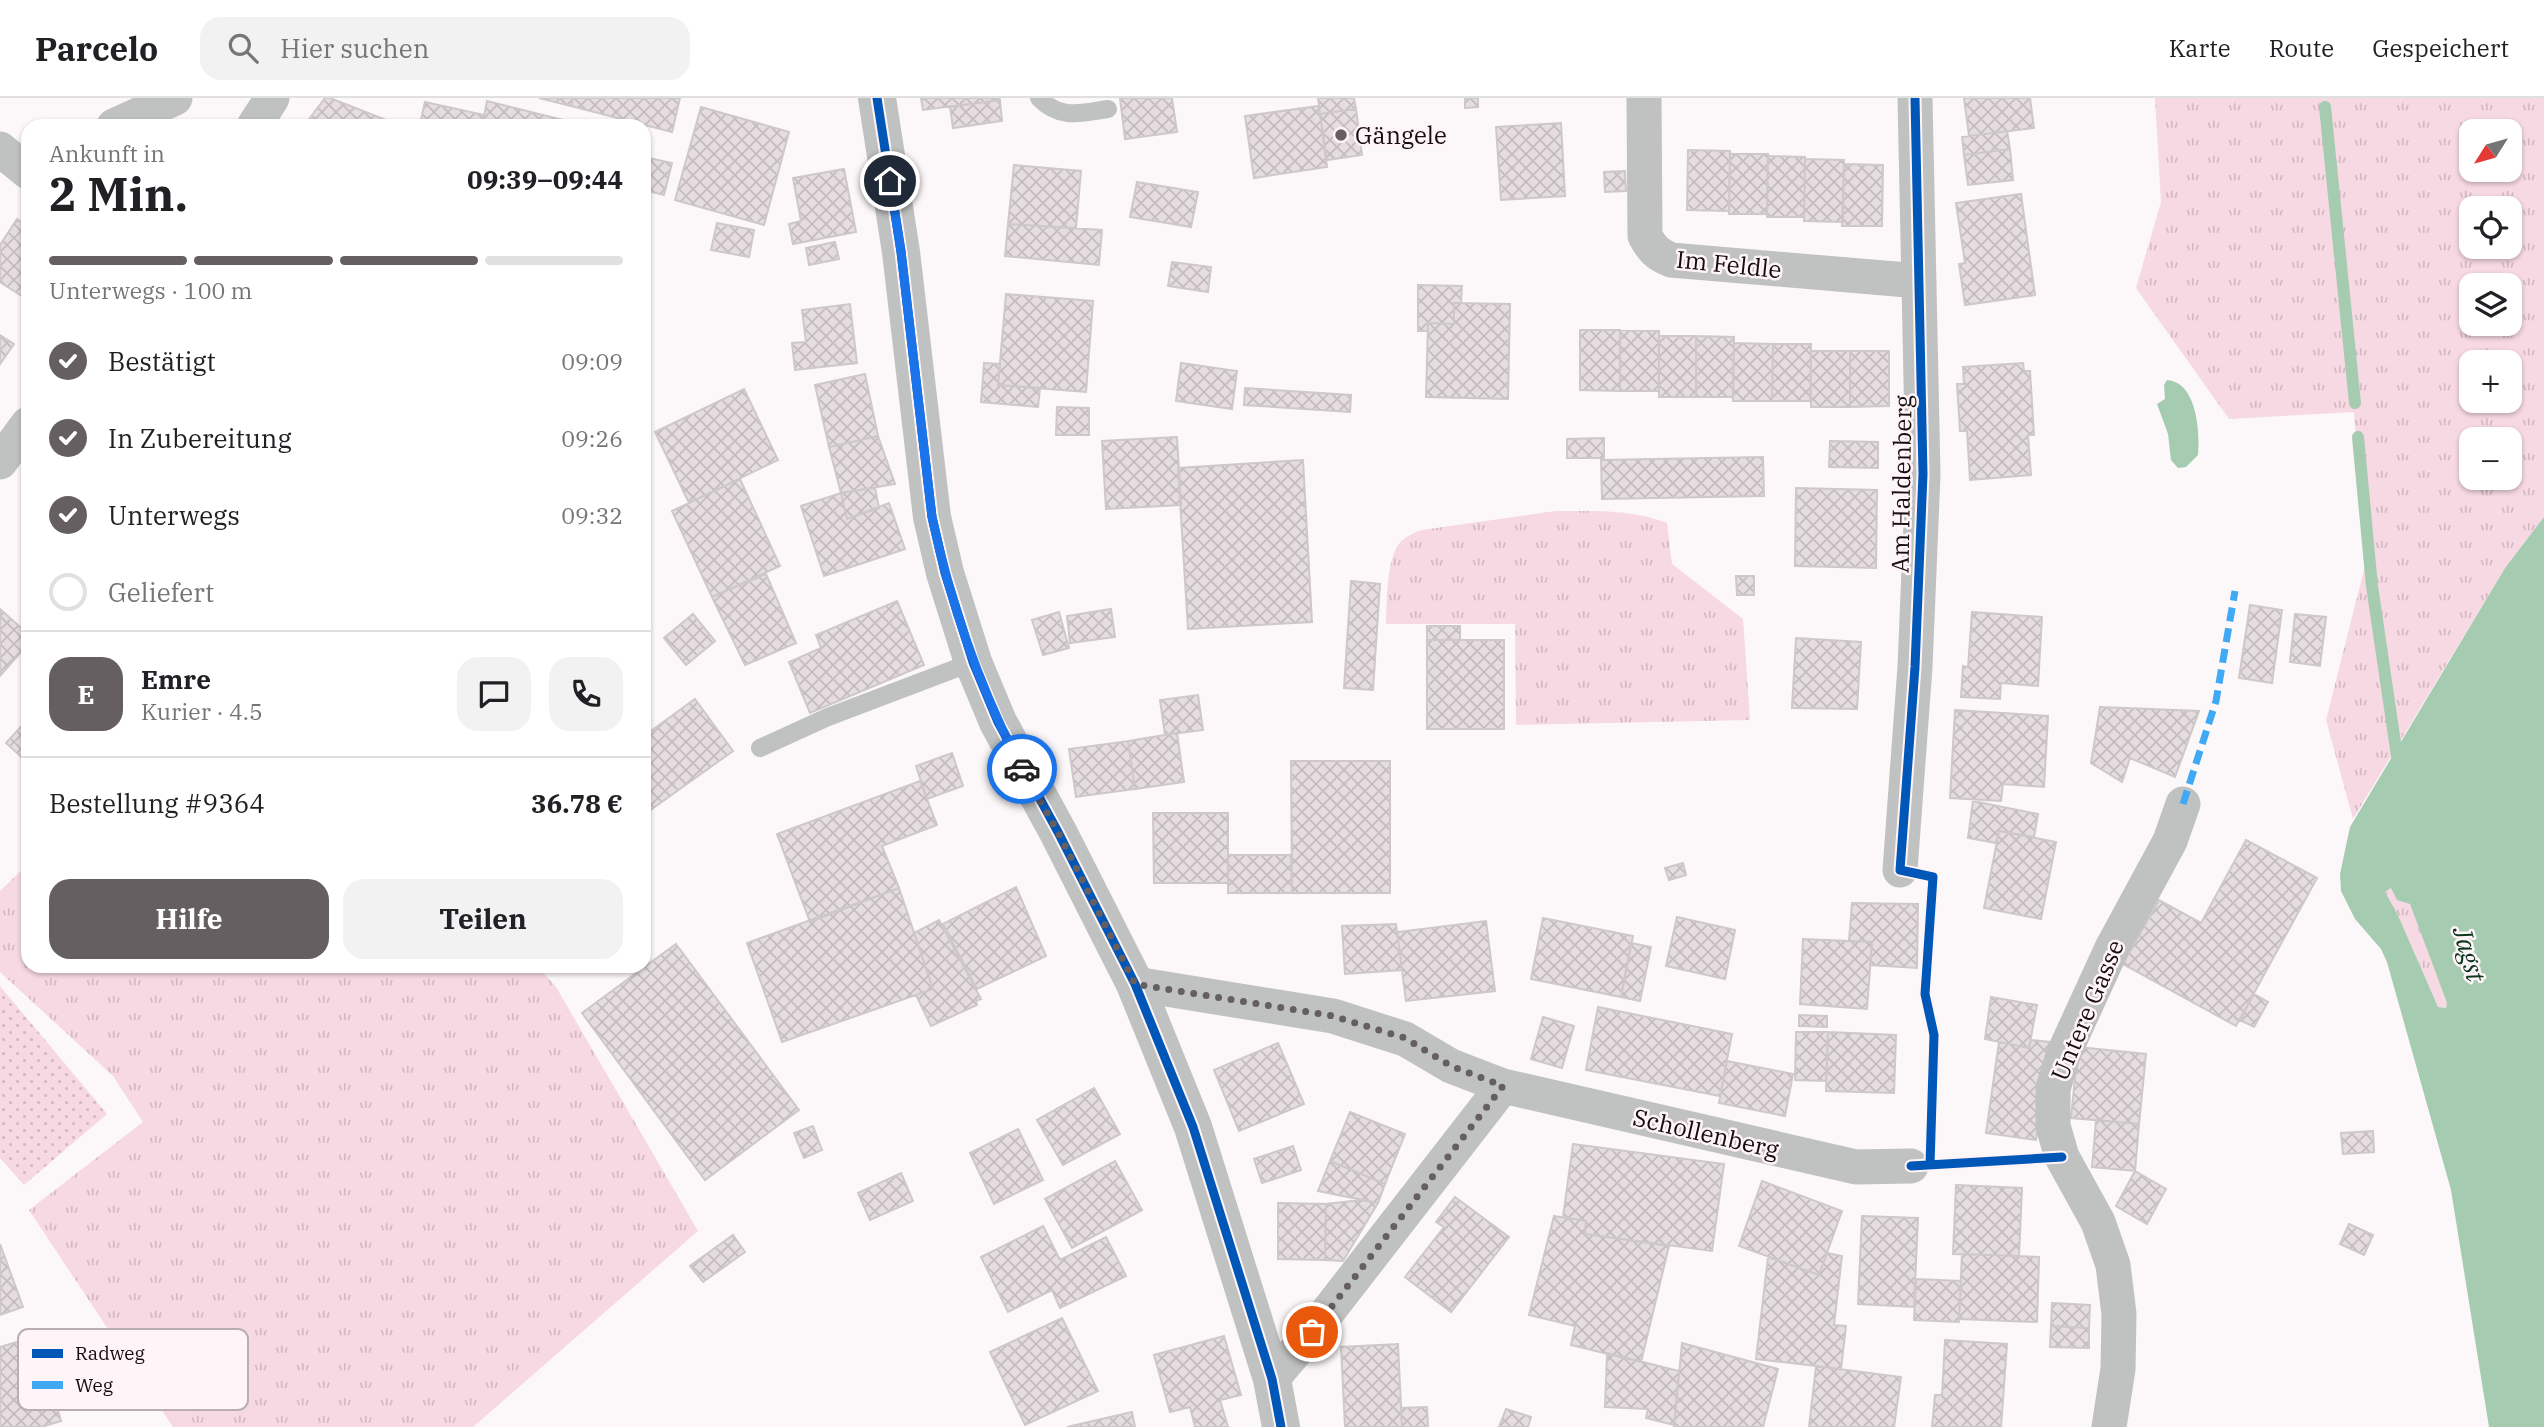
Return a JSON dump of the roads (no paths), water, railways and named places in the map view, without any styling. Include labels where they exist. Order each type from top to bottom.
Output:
[{"type":"street","points":[[129,119],[175,98]]},
{"type":"street","points":[[258,119],[272,98]]},
{"type":"street","name":"Im Feldle","points":[[1644,98],[1646,236],[1651,248],[1659,255],[1671,260],[1920,281]]},
{"type":"street","name":"Am Haldenberg","points":[[1900,870],[1915,667],[1923,474],[1915,98]]},
{"type":"street","points":[[869,100],[901,251],[932,517],[945,573],[973,662],[998,722],[1058,832],[1135,984],[1193,1127],[1272,1379],[1281,1427]]},
{"type":"street","points":[[0,135],[21,140]]},
{"type":"street","points":[[0,149],[21,166]]},
{"type":"street","points":[[0,463],[21,434]]},
{"type":"street","name":"Untere Gasse","points":[[2109,1427],[2118,1355],[2119,1314],[2113,1265],[2098,1222],[2062,1157],[2053,1126],[2053,1089],[2063,1055],[2112,948],[2170,841],[2183,804]]},
{"type":"street","name":"Schollenberg","points":[[1135,984],[1333,1016],[1405,1038],[1451,1066],[1503,1086],[1856,1167],[1911,1166]]},
{"type":"street","points":[[1272,1379],[1312,1332],[1503,1086]]},
{"type":"lane","points":[[1039,98],[1058,113],[1073,115],[1108,109]]},
{"type":"lane","points":[[760,748],[828,718],[973,662]]},
{"type":"water","points":[[2167,380],[2185,389],[2191,399],[2197,422],[2198,455],[2186,467],[2178,468],[2171,460],[2168,434],[2157,404],[2165,399],[2164,385]]},
{"type":"water","name":"Jagst","points":[[2544,517],[2544,1427],[2489,1427],[2451,1190],[2387,962],[2381,949],[2355,919],[2341,891],[2340,874],[2350,827],[2505,568]],"holes":[[[2391,888],[2397,900],[2410,904],[2447,1003],[2446,1008],[2438,1007],[2397,913],[2385,892]]]},
{"type":"waterway","points":[[2325,107],[2355,403]]},
{"type":"waterway","points":[[2358,437],[2372,586],[2398,763]]},
{"type":"place","name":"Gängele","points":[[1341,135]]}]
